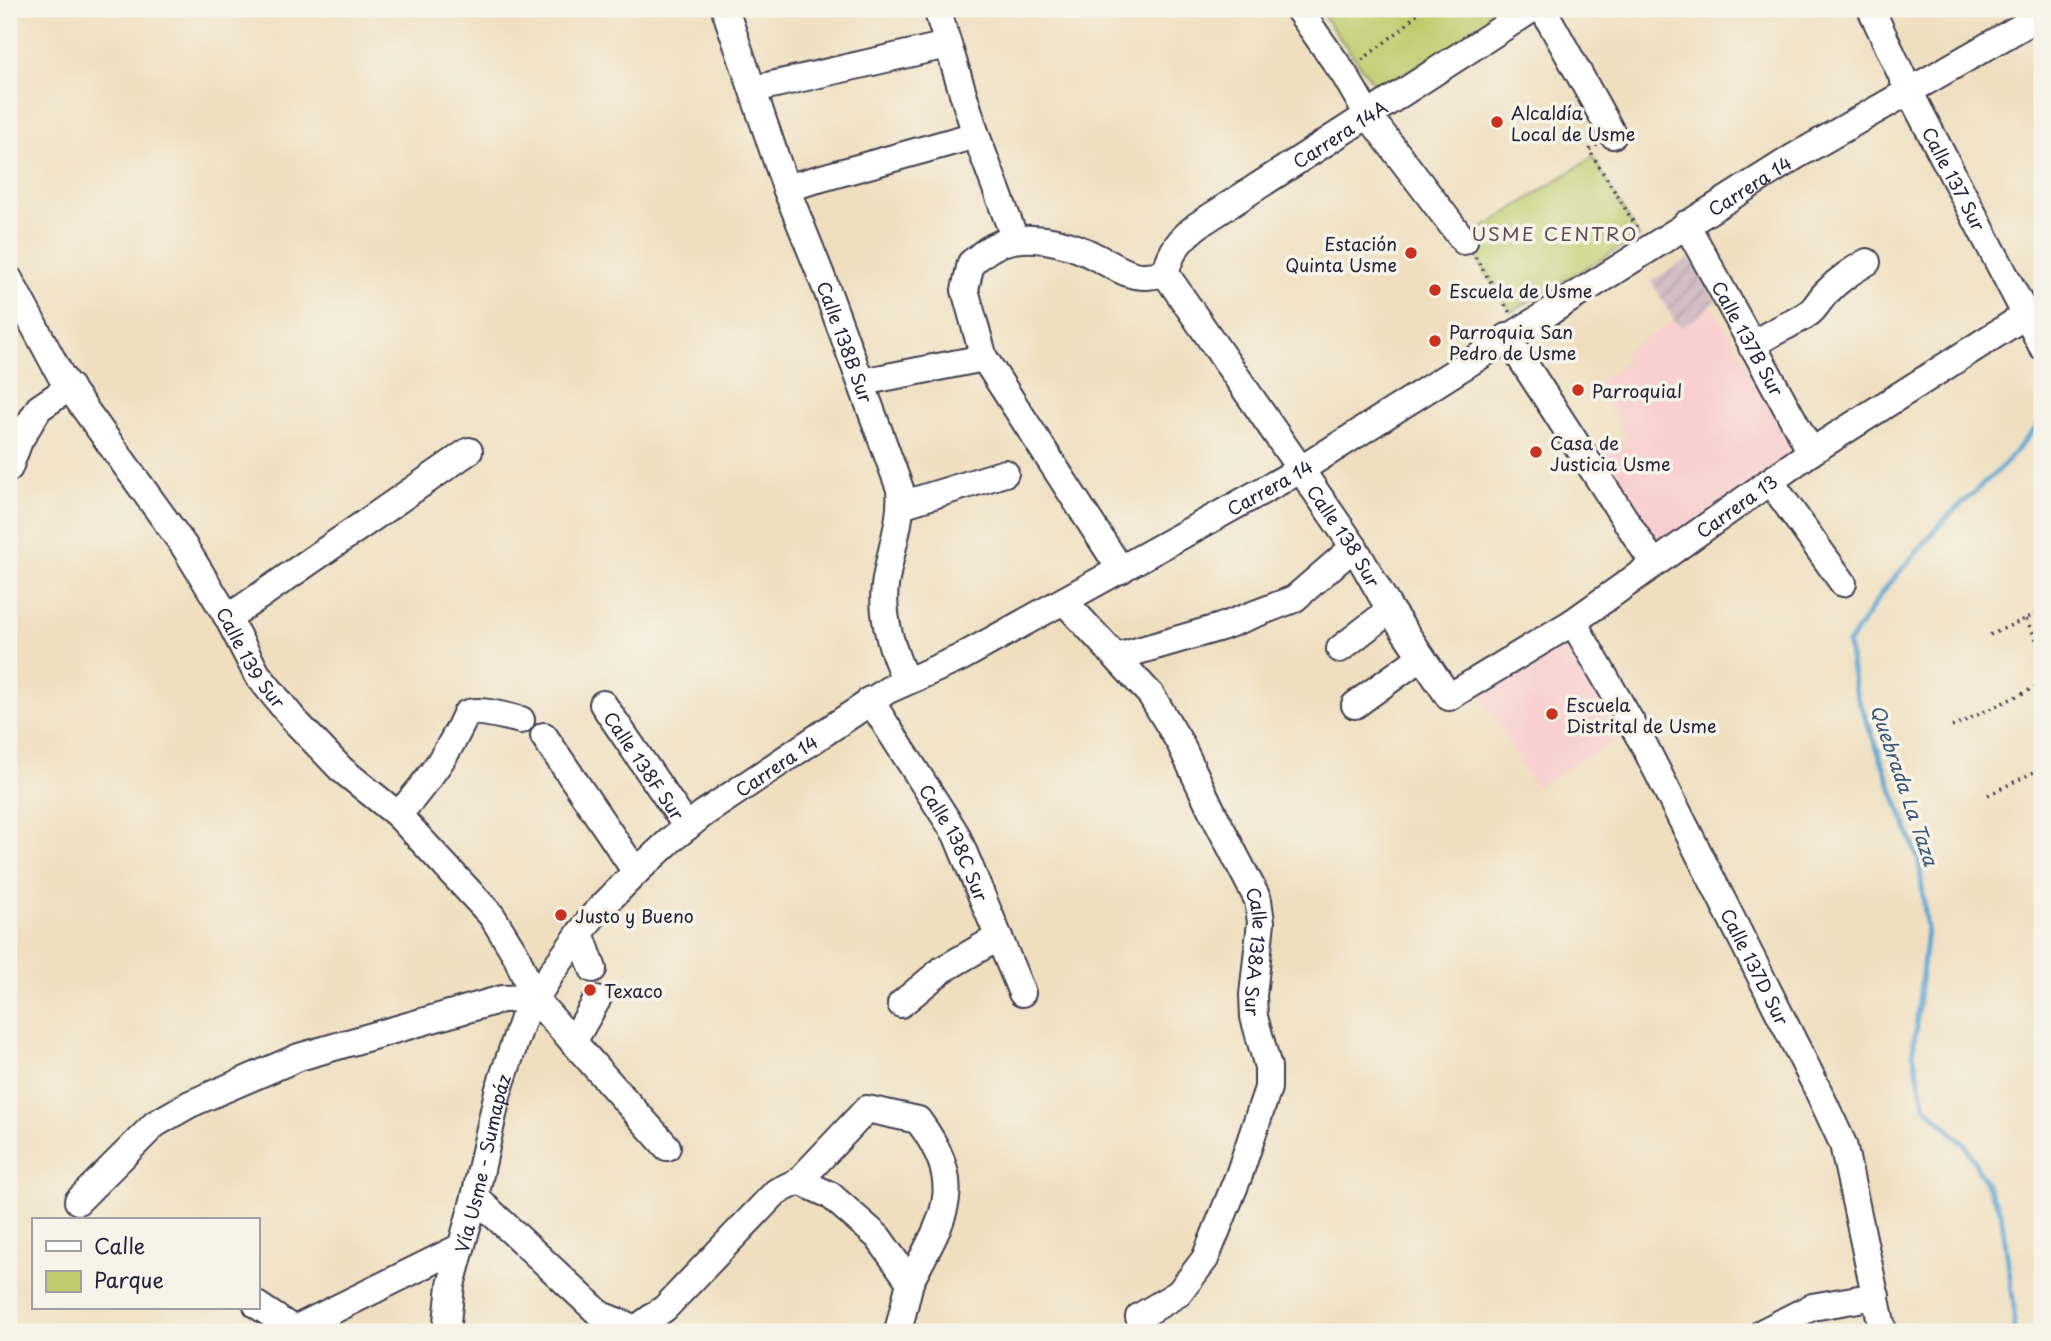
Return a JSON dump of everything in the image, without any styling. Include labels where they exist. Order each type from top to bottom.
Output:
[{"type":"street","name":"Calle 138B Sur","points":[[725,9],[786,188],[862,382],[900,489],[901,505],[885,588],[887,622],[896,658],[906,681]]},
{"type":"street","points":[[937,9],[976,135],[1015,239]]},
{"type":"street","points":[[1298,9],[1344,74],[1368,115],[1464,241]]},
{"type":"street","name":"Carrera 14A","points":[[1165,273],[1170,255],[1180,239],[1198,225],[1532,9]]},
{"type":"street","points":[[1543,9],[1614,135]]},
{"type":"street","name":"Calle 137 Sur","points":[[1871,9],[1909,91],[2042,346]]},
{"type":"street","name":"Carrera 14","points":[[534,998],[592,917],[636,872],[687,827],[870,700],[960,658],[1300,470],[1794,157],[2042,15]]},
{"type":"street","points":[[754,89],[947,45]]},
{"type":"street","points":[[786,188],[976,135]]},
{"type":"street","name":"Calle 137B Sur","points":[[1686,224],[1811,452]]},
{"type":"street","points":[[1121,570],[984,358],[965,290],[971,263],[993,247],[1015,239],[1061,242],[1096,256],[1124,273],[1144,278],[1165,273]]},
{"type":"street","points":[[1752,346],[1762,337],[1807,314],[1845,275],[1867,262]]},
{"type":"street","name":"Calle 138 Sur","points":[[1165,273],[1354,547],[1390,610],[1449,697]]},
{"type":"street","name":"Calle 139 Sur","points":[[9,279],[69,387],[184,546],[228,618],[257,674],[294,720],[341,769],[398,815],[492,916],[516,955],[534,998],[667,1147]]},
{"type":"street","name":"Carrera 13","points":[[1449,697],[1573,622],[1811,452],[2026,315]]},
{"type":"street","points":[[1514,333],[1654,564]]},
{"type":"street","points":[[862,382],[984,358]]},
{"type":"street","points":[[9,468],[19,441],[38,408],[69,387]]},
{"type":"street","points":[[228,618],[470,451]]},
{"type":"street","points":[[901,505],[1005,472]]},
{"type":"street","points":[[1770,481],[1843,583]]},
{"type":"street","points":[[1117,657],[1221,626],[1294,599],[1354,547]]},
{"type":"street","name":"Calle 138A Sur","points":[[1063,601],[1151,695],[1180,743],[1258,900],[1261,922],[1253,1006],[1268,1068],[1268,1088],[1243,1163],[1205,1259],[1179,1293],[1139,1317]]},
{"type":"street","points":[[1340,649],[1390,610]]},
{"type":"street","name":"Calle 137D Sur","points":[[1573,622],[1643,743],[1843,1144],[1883,1332]]},
{"type":"street","points":[[1355,705],[1420,657]]},
{"type":"street","name":"Calle 138C Sur","points":[[870,700],[956,834],[1022,993]]},
{"type":"street","name":"Calle 138F Sur","points":[[603,704],[687,827]]},
{"type":"street","points":[[398,815],[431,776],[456,738],[467,714],[477,710],[521,720]]},
{"type":"street","points":[[544,736],[636,872]]},
{"type":"street","points":[[580,933],[593,969]]},
{"type":"street","points":[[901,1004],[942,970],[999,936]]},
{"type":"street","points":[[78,1201],[155,1124],[190,1104],[299,1057],[502,999],[534,998]]},
{"type":"street","name":"Vía Usme - Sumapáz","points":[[446,1332],[447,1306],[498,1092],[513,1043],[534,998]]},
{"type":"street","points":[[573,1042],[597,1000]]},
{"type":"street","points":[[475,1197],[601,1315],[626,1329],[665,1308],[776,1192],[799,1181],[867,1109],[918,1120],[933,1140],[944,1167],[948,1191],[941,1222],[910,1282],[898,1332]]},
{"type":"street","points":[[799,1181],[830,1195],[878,1237],[910,1282]]},
{"type":"street","points":[[259,1307],[291,1331],[461,1247]]},
{"type":"street","points":[[1763,1332],[1812,1307],[1876,1296]]},
{"type":"path","points":[[1344,74],[1403,29],[1421,9]]},
{"type":"path","points":[[1614,135],[1589,150],[1649,247]]},
{"type":"path","points":[[1464,241],[1514,333]]},
{"type":"path","points":[[1990,635],[2042,611]]},
{"type":"path","points":[[2026,619],[2042,650]]},
{"type":"path","points":[[1952,727],[2042,684]]},
{"type":"path","points":[[1988,795],[2042,768]]},
{"type":"shaded area","points":[[1690,258],[1716,302],[1682,327],[1674,320],[1651,281]]},
{"type":"shaded area","points":[[1712,305],[1800,453],[1654,546],[1602,454],[1627,437],[1595,384],[1626,362],[1623,353],[1674,320],[1682,326]]},
{"type":"shaded area","name":"Escuela Distrital de Usme","points":[[1571,641],[1625,736],[1534,787],[1479,692]]},
{"type":"green space","points":[[1318,9],[1513,9],[1378,89]]},
{"type":"green space","points":[[1593,157],[1639,237],[1511,312],[1465,240]]},
{"type":"waterway","name":"Quebrada La Taza","points":[[2014,1332],[2014,1306],[2001,1212],[1966,1146],[1925,1106],[1913,1052],[1927,930],[1919,861],[1855,690],[1848,644],[1884,590],[1945,519],[2004,465],[2042,421]]},
{"type":"place","name":"Alcaldía Local de Usme","points":[[1497,122]]},
{"type":"place","name":"Estación Quinta Usme","points":[[1411,253]]},
{"type":"place","name":"Escuela de Usme","points":[[1435,290]]},
{"type":"place","name":"Parroquia San Pedro de Usme","points":[[1435,341]]},
{"type":"place","name":"Parroquial","points":[[1578,390]]},
{"type":"place","name":"Casa de Justicia Usme","points":[[1536,452]]},
{"type":"place","name":"Escuela Distrital de Usme","points":[[1552,714]]},
{"type":"place","name":"Justo y Bueno","points":[[561,915]]},
{"type":"place","name":"Texaco","points":[[590,990]]},
{"type":"district","name":"USME CENTRO","points":[[1555,233]]}]
